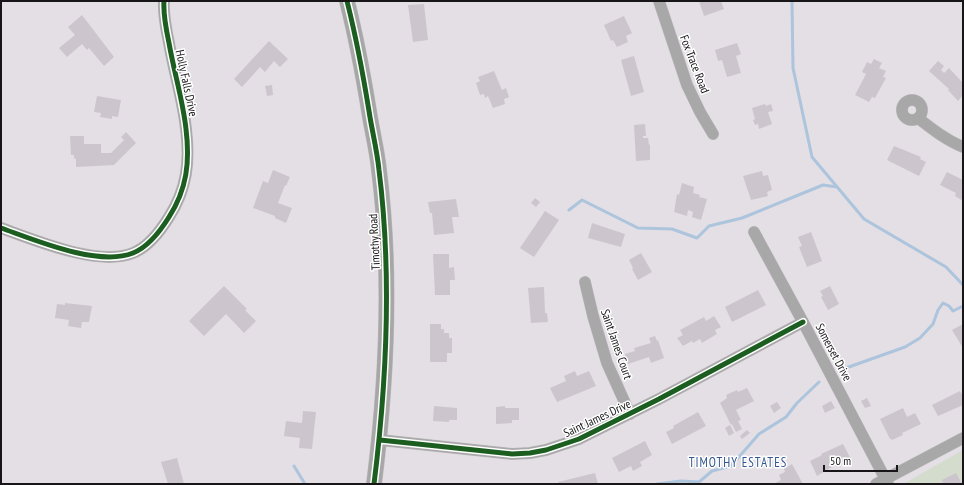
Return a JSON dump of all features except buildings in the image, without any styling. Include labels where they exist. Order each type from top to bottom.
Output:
[{"type":"main road","name":"Timothy Road","points":[[347,1],[361,64],[379,169],[385,244],[385,370],[380,440],[374,484]]},
{"type":"street","name":"Holly Falls Drive","points":[[1,228],[57,247],[97,256],[111,256],[134,252],[155,235],[164,224],[180,197],[188,165],[186,128],[166,27],[164,1]]},
{"type":"street","name":"Fox Trace Road","points":[[659,1],[687,85],[713,134]]},
{"type":"street","points":[[918,118],[936,132],[963,147]]},
{"type":"street","name":"Somerset Drive","points":[[754,232],[803,322],[883,482]]},
{"type":"street","name":"Saint James Court","points":[[585,282],[607,363],[630,414]]},
{"type":"street","name":"Saint James Drive","points":[[380,440],[497,453],[530,453],[552,448],[579,439],[630,414],[803,322]]},
{"type":"street","points":[[883,482],[963,438]]},
{"type":"shaded area","points":[[963,450],[963,484],[905,484],[905,483]]},
{"type":"waterway","points":[[792,1],[793,68],[812,157],[864,219],[946,267],[963,285]]},
{"type":"waterway","points":[[569,210],[582,200],[638,228],[672,229],[697,238],[709,226],[742,218],[823,185],[837,187]]},
{"type":"waterway","points":[[846,368],[905,347],[920,338],[933,324],[938,310],[943,303],[949,306],[953,311],[963,306]]},
{"type":"waterway","points":[[657,484],[681,481],[699,482],[712,471],[731,466],[759,434],[786,417],[797,403],[819,382]]},
{"type":"waterway","points":[[294,466],[305,484]]},
{"type":"cycle path","points":[[1,228],[48,245],[102,257],[133,253],[144,247],[154,238],[162,227],[180,196],[186,175],[188,153],[185,118],[166,27],[164,1]]},
{"type":"cycle path","points":[[347,1],[359,56],[377,155],[386,248],[387,288],[385,366],[374,484]]},
{"type":"cycle path","points":[[380,440],[512,454],[546,450],[579,439],[659,399],[803,322]]},
{"type":"district","name":"TIMOTHY ESTATES","points":[[738,462]]}]
